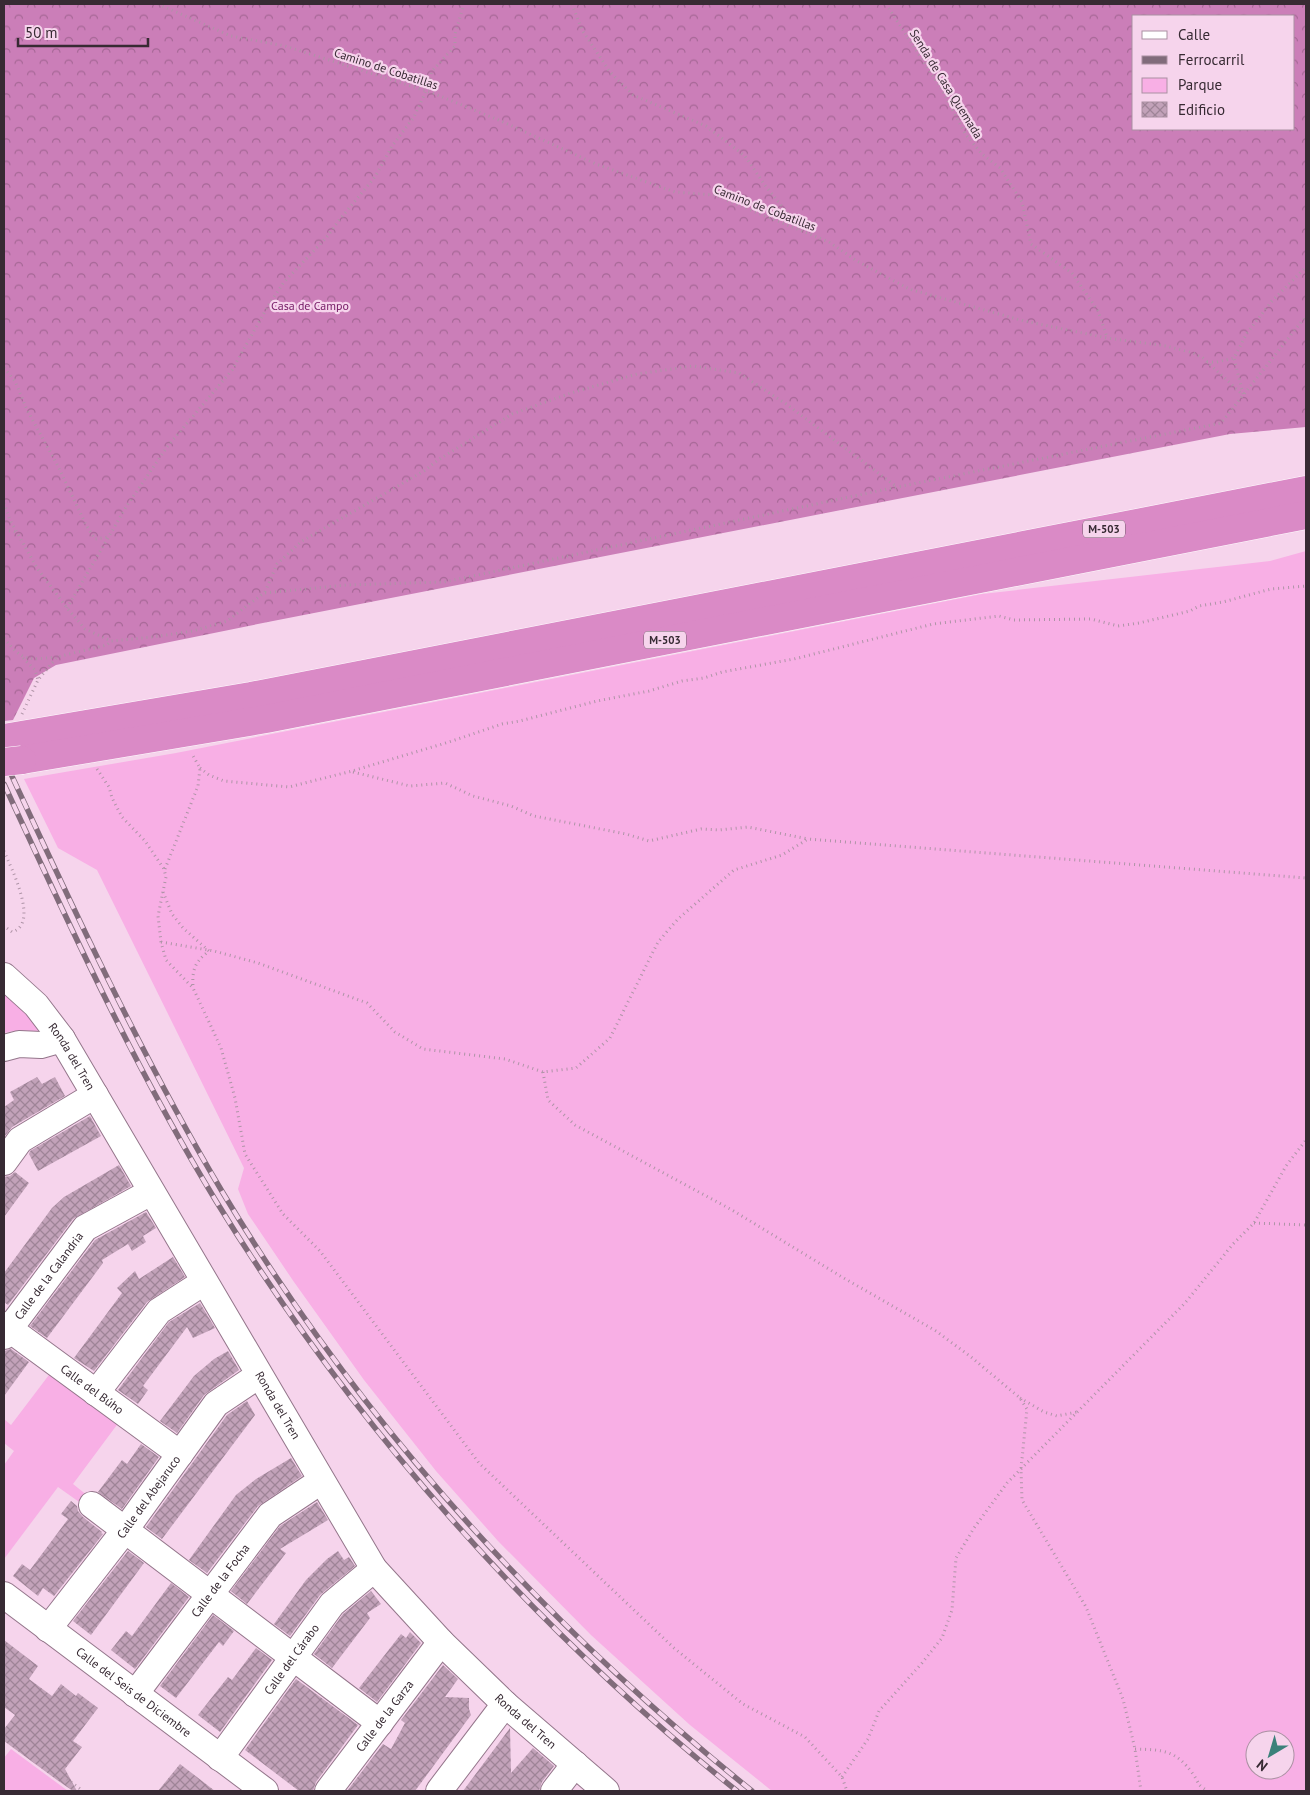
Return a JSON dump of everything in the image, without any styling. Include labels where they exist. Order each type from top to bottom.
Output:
[{"type":"highway","name":"M-503","points":[[14,743],[1306,490]]},
{"type":"highway","name":"M-503","points":[[14,743],[266,719],[1306,515]]},
{"type":"street","name":"Ronda del Tren","points":[[4,976],[36,1005],[62,1040],[374,1570],[441,1642],[505,1704],[606,1791]]},
{"type":"street","points":[[4,1048],[18,1044],[41,1045],[62,1040]]},
{"type":"street","points":[[4,1162],[20,1140],[95,1095]]},
{"type":"street","name":"Calle de la Calandria","points":[[5,1330],[86,1228],[151,1192]]},
{"type":"street","points":[[96,1393],[159,1311],[204,1282]]},
{"type":"street","name":"Calle del Búho","points":[[5,1330],[180,1454]]},
{"type":"street","name":"Calle del Abejaruco","points":[[48,1629],[125,1530],[216,1404],[259,1375]]},
{"type":"street","name":"Calle de la Focha","points":[[135,1694],[270,1515],[321,1481]]},
{"type":"street","points":[[92,1505],[380,1723]]},
{"type":"street","name":"Calle del Cárabo","points":[[220,1758],[332,1604],[374,1570]]},
{"type":"street","name":"Calle del Seis de Diciembre","points":[[4,1595],[264,1791]]},
{"type":"street","name":"Calle de la Garza","points":[[328,1791],[441,1642]]},
{"type":"street","points":[[439,1791],[505,1704]]},
{"type":"street","points":[[554,1791],[575,1764]]},
{"type":"path","name":"Camino de Cobatillas","points":[[158,4],[231,36],[286,46],[426,91],[501,121],[596,164],[675,192],[714,195],[828,242],[857,261],[909,289],[1024,321],[1107,338],[1182,349],[1193,353],[1206,362],[1243,395]]},
{"type":"path","points":[[67,608],[126,507],[167,447],[232,370],[268,306],[284,282],[326,238],[375,177],[392,146],[414,117],[426,91],[432,71],[455,46],[455,34],[464,4]]},
{"type":"path","points":[[572,4],[582,30],[610,72],[633,95],[706,126],[745,156],[764,184],[802,231]]},
{"type":"path","name":"Senda de Casa Quemada","points":[[886,4],[942,90],[966,135],[982,154],[1000,168],[1022,202],[1031,244],[1072,273],[1098,311],[1107,338]]},
{"type":"path","points":[[1243,395],[1234,358],[1247,333],[1267,307],[1306,267]]},
{"type":"path","points":[[264,592],[346,585],[444,582],[898,487],[1221,423],[1306,316]]},
{"type":"path","points":[[1206,362],[1217,362],[1234,358]]},
{"type":"path","points":[[4,503],[17,532],[37,568],[67,608],[85,629],[111,641],[193,631],[227,620],[264,592],[276,564],[302,541],[424,472],[438,460],[512,414],[571,393],[637,374],[693,366],[739,373],[786,404],[898,487]]},
{"type":"path","points":[[4,368],[15,381],[27,410],[58,466],[86,526],[95,538],[108,537]]},
{"type":"path","points":[[4,530],[17,532]]},
{"type":"path","points":[[190,750],[200,768],[209,775],[224,781],[290,787],[352,772],[502,724],[704,678],[722,672],[794,659],[933,624],[999,616],[1014,620],[1091,619],[1118,626],[1190,612],[1199,606],[1223,602],[1271,589],[1306,586]]},
{"type":"path","points":[[4,638],[11,648],[35,670],[38,680]]},
{"type":"path","points":[[23,658],[34,659],[57,656],[107,645],[111,641]]},
{"type":"path","points":[[14,743],[38,680],[57,656]]},
{"type":"path","points":[[95,765],[109,787],[112,798],[122,817],[145,841],[164,869],[166,877],[158,916],[161,942],[166,960],[193,988],[221,1048],[235,1098],[245,1154],[283,1214],[320,1250],[479,1463],[674,1648],[743,1704],[804,1737],[842,1777],[847,1791]]},
{"type":"path","points":[[164,869],[198,786],[200,768]]},
{"type":"path","points":[[352,772],[410,786],[445,783],[473,796],[511,806],[534,816],[626,834],[649,841],[701,829],[719,830],[748,827],[808,839],[1306,878]]},
{"type":"path","points":[[161,942],[210,951],[258,963],[367,1003],[395,1032],[423,1049],[505,1059],[543,1072],[576,1068],[610,1038],[658,942],[678,919],[734,870],[782,855],[808,839]]},
{"type":"path","points":[[4,851],[20,890],[24,916],[21,925],[16,931],[12,932],[4,926]]},
{"type":"path","points":[[163,892],[172,914],[183,928],[210,951]]},
{"type":"path","points":[[193,988],[192,973],[200,959],[210,951]]},
{"type":"path","points":[[543,1072],[548,1100],[575,1125],[732,1210],[842,1278],[936,1331],[1020,1398],[1044,1412],[1057,1416],[1079,1411]]},
{"type":"path","points":[[842,1777],[868,1738],[879,1712],[942,1638],[952,1610],[956,1558],[974,1528],[1007,1483],[1185,1303],[1232,1244],[1254,1223],[1286,1166],[1306,1140]]},
{"type":"path","points":[[1254,1223],[1306,1225]]},
{"type":"path","points":[[1020,1398],[1027,1408],[1021,1469],[1022,1500],[1086,1607],[1123,1699],[1135,1750],[1141,1791]]},
{"type":"path","points":[[1135,1750],[1162,1750],[1175,1755],[1193,1774],[1198,1785],[1208,1791]]},
{"type":"path","points":[[63,1776],[83,1791]]},
{"type":"green space","name":"Casa de Campo","points":[[4,4],[1306,4],[1306,427],[1230,434],[56,665],[34,678],[13,720],[4,721]]},
{"type":"green space","points":[[1306,551],[1306,1791],[772,1791],[690,1725],[591,1635],[498,1541],[436,1471],[364,1380],[248,1214],[238,1189],[244,1168],[97,870],[58,848],[24,779],[176,753],[982,594],[1270,561]]},
{"type":"green space","points":[[4,994],[8,995],[26,1012],[37,1027],[38,1032],[12,1031],[4,1033]]},
{"type":"green space","points":[[55,1367],[122,1418],[73,1484],[88,1496],[82,1504],[58,1487],[4,1559],[4,1465],[14,1451],[4,1443],[4,1419],[11,1425]]},
{"type":"green space","points":[[11,1749],[68,1791],[4,1791],[4,1758]]},
{"type":"building","points":[[37,1077],[42,1084],[55,1077],[65,1096],[12,1127],[4,1137],[4,1107],[14,1100],[10,1092]]},
{"type":"building","points":[[90,1116],[101,1136],[38,1171],[29,1154],[30,1151]]},
{"type":"building","points":[[119,1165],[131,1186],[73,1219],[8,1305],[4,1302],[4,1273],[52,1208],[64,1197]]},
{"type":"building","points":[[15,1172],[29,1183],[4,1217],[4,1177],[10,1176]]},
{"type":"building","points":[[146,1212],[156,1228],[143,1236],[146,1242],[132,1251],[128,1244],[102,1260],[103,1263],[47,1338],[30,1326],[95,1240]]},
{"type":"building","points":[[173,1257],[185,1277],[147,1302],[94,1371],[74,1358],[122,1293],[117,1288],[135,1271],[139,1279]]},
{"type":"building","points":[[200,1303],[215,1328],[193,1338],[187,1327],[143,1386],[148,1390],[138,1404],[118,1390],[169,1322]]},
{"type":"building","points":[[11,1349],[29,1362],[4,1396],[4,1351]]},
{"type":"building","points":[[228,1351],[239,1370],[204,1395],[177,1433],[160,1421],[194,1376],[214,1359]]},
{"type":"building","points":[[247,1401],[255,1415],[162,1539],[146,1527],[227,1415]]},
{"type":"building","points":[[141,1444],[159,1457],[122,1509],[98,1492],[122,1460],[127,1464]]},
{"type":"building","points":[[291,1458],[302,1476],[258,1506],[207,1573],[189,1560],[236,1495],[256,1479]]},
{"type":"building","points":[[71,1501],[77,1506],[78,1511],[83,1517],[103,1534],[54,1596],[43,1588],[38,1596],[13,1576],[22,1564],[30,1570],[68,1519],[61,1514]]},
{"type":"building","points":[[317,1502],[328,1520],[280,1549],[286,1553],[247,1604],[231,1591],[280,1526]]},
{"type":"building","points":[[128,1551],[144,1563],[91,1635],[73,1621]]},
{"type":"building","points":[[338,1551],[344,1560],[349,1557],[355,1566],[320,1595],[290,1636],[274,1624],[306,1580]]},
{"type":"building","points":[[171,1583],[189,1597],[135,1669],[111,1650],[126,1631],[132,1636]]},
{"type":"building","points":[[371,1591],[381,1604],[367,1613],[370,1618],[332,1668],[314,1654],[343,1614]]},
{"type":"building","points":[[213,1615],[234,1631],[223,1646],[219,1642],[176,1698],[160,1686]]},
{"type":"building","points":[[410,1632],[421,1643],[377,1702],[359,1688],[401,1634],[406,1638]]},
{"type":"building","points":[[4,1640],[38,1666],[29,1679],[52,1696],[61,1684],[76,1696],[78,1693],[98,1708],[73,1741],[82,1747],[65,1769],[77,1791],[73,1791],[4,1741],[4,1729],[15,1715],[4,1707]]},
{"type":"building","points":[[256,1648],[272,1660],[220,1732],[198,1715],[228,1677],[232,1680]]},
{"type":"building","points":[[443,1665],[458,1679],[445,1697],[469,1698],[471,1715],[415,1791],[347,1791],[383,1744],[391,1749],[405,1723],[401,1720]]},
{"type":"building","points":[[296,1679],[358,1725],[316,1782],[313,1791],[299,1791],[245,1750]]},
{"type":"building","points":[[510,1728],[511,1773],[533,1748],[554,1766],[542,1782],[539,1791],[463,1791]]},
{"type":"building","points":[[180,1764],[215,1791],[158,1791]]},
{"type":"railway","points":[[4,759],[108,979],[163,1087],[223,1193],[277,1278],[335,1360],[396,1439],[461,1515],[530,1589],[601,1659],[675,1727],[752,1791]]},
{"type":"railway","points":[[4,784],[104,996],[186,1151],[270,1284],[327,1365],[387,1443],[451,1518],[518,1591],[588,1661],[661,1728],[737,1791]]}]
